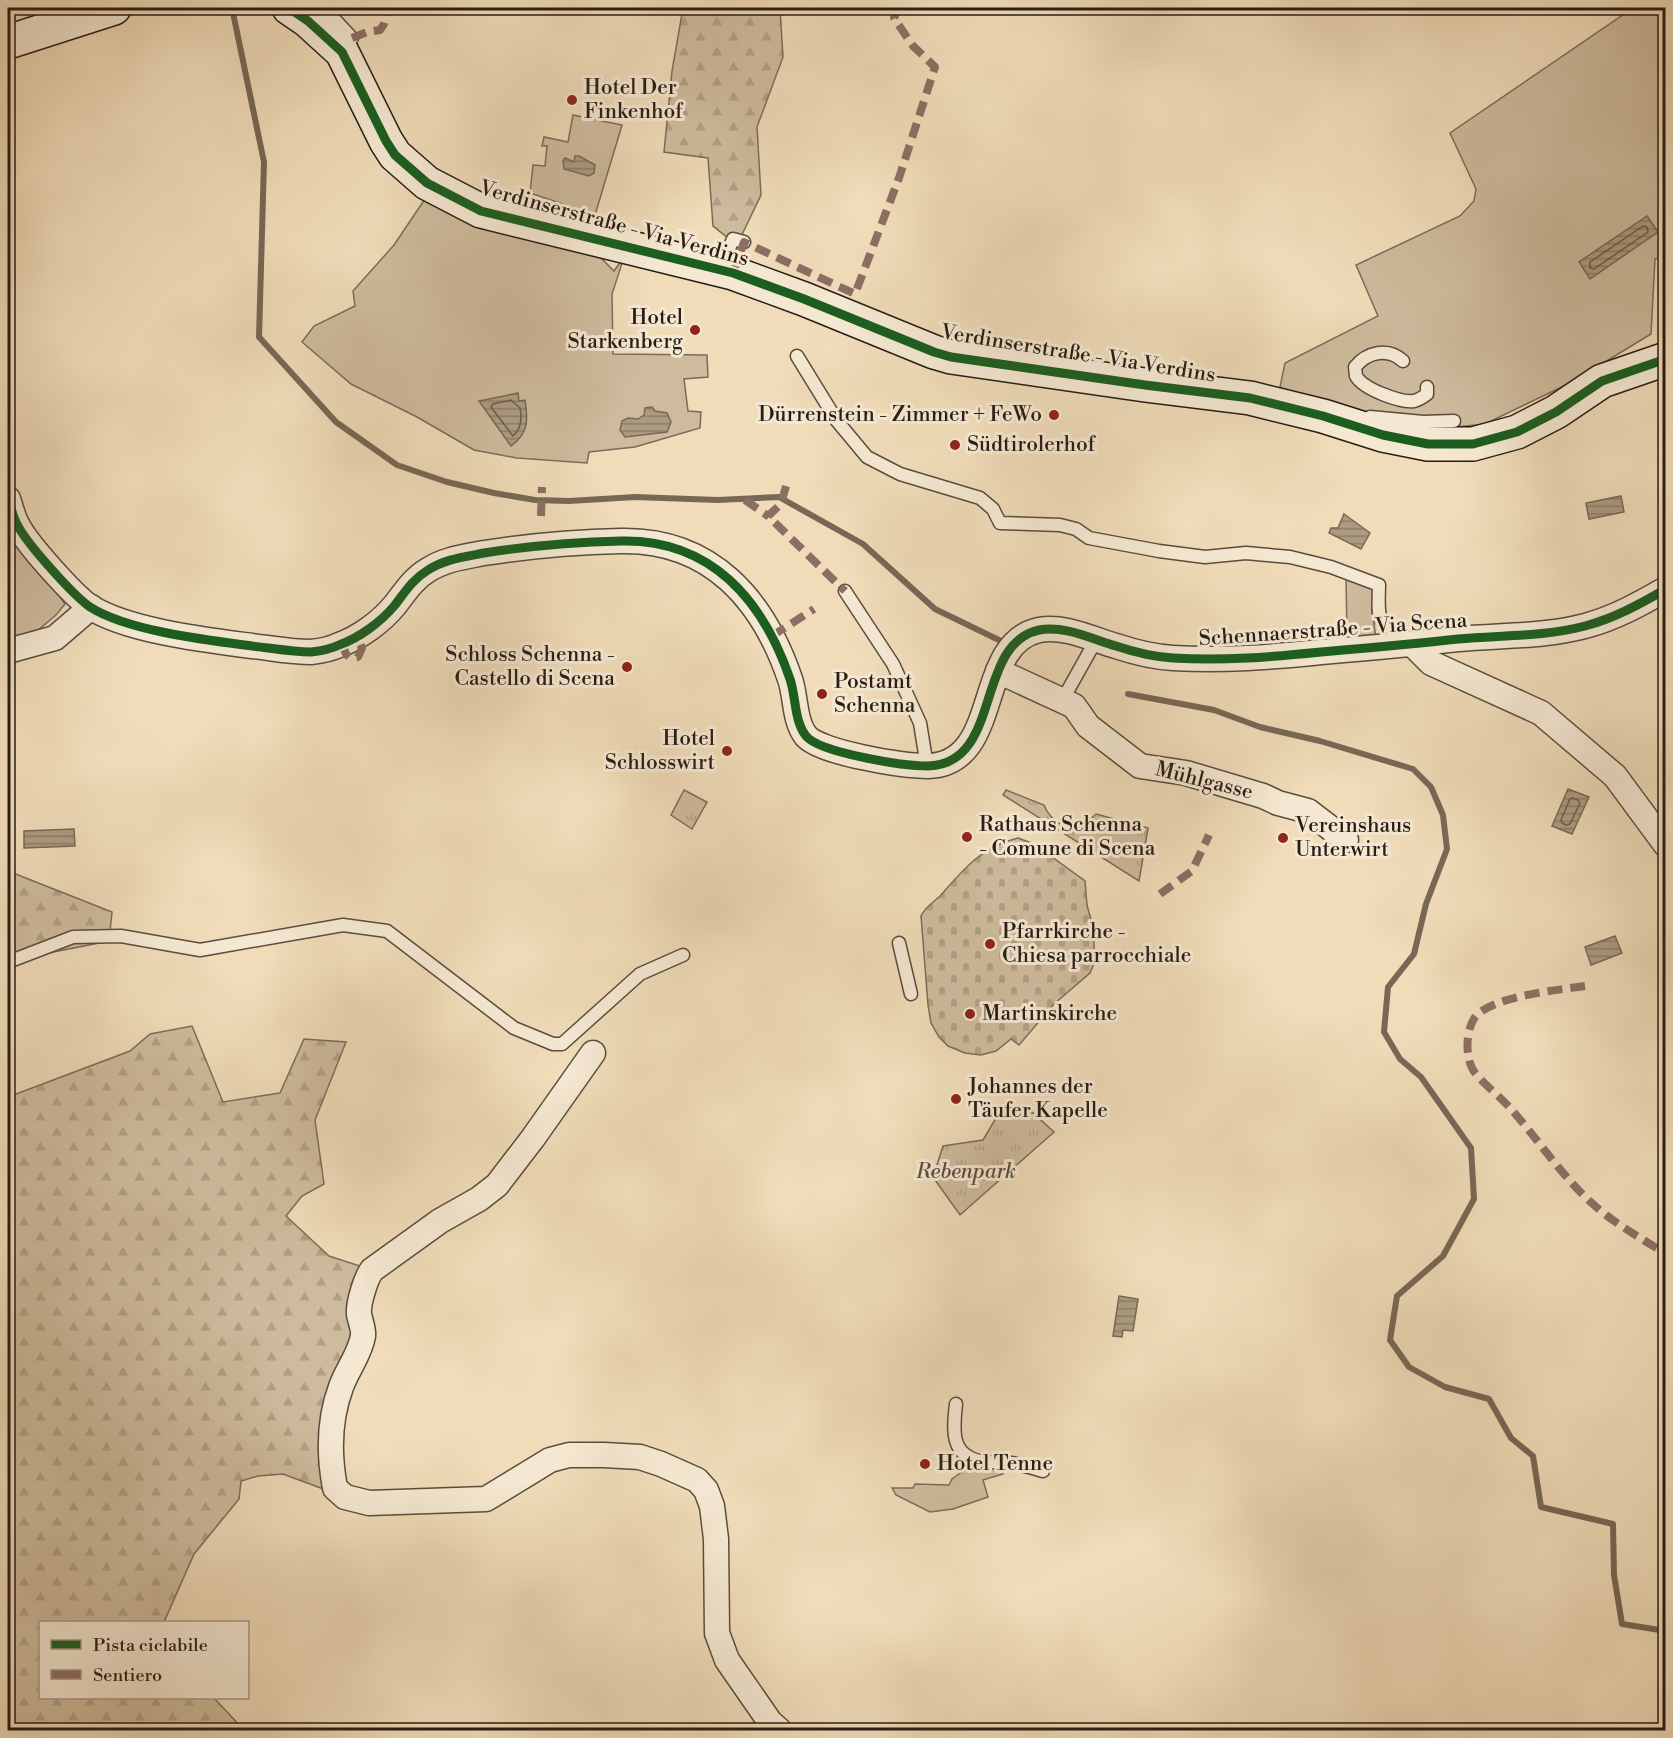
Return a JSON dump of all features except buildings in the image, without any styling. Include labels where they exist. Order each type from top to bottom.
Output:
[{"type":"street","points":[[8,42],[114,8]]},
{"type":"street","name":"Verdinserstraße - Via Verdins","points":[[289,8],[308,21],[342,52],[395,155],[427,183],[481,211],[716,267],[951,357],[1145,386],[1250,398],[1323,416],[1383,435],[1428,444],[1473,444],[1517,432],[1556,412],[1602,381],[1665,359]]},
{"type":"street","points":[[8,499],[18,527],[48,565],[77,596],[91,607],[122,622],[210,640],[315,652],[339,646],[362,634],[391,610],[412,582],[429,569],[449,559],[560,544],[656,542],[698,556],[716,567],[751,602],[785,662],[794,688],[800,726],[806,737],[816,745],[872,759],[927,766],[941,764],[956,756],[971,742],[1003,663]]},
{"type":"street","name":"Schennaerstraße - Via Scena","points":[[1003,663],[1023,638],[1040,630],[1060,630],[1136,652],[1186,659],[1248,659],[1468,638],[1534,636],[1586,626],[1633,609],[1665,589]]},
{"type":"street","points":[[8,651],[55,638],[91,607]]},
{"type":"street","points":[[1412,644],[1431,663],[1541,713],[1615,776],[1665,845]]},
{"type":"street","name":"Mühlgasse","points":[[1003,663],[1069,704],[1088,726],[1140,766],[1186,773],[1308,811],[1346,840]]},
{"type":"street","points":[[593,1053],[497,1185],[479,1199],[440,1221],[367,1276],[358,1312],[364,1335],[341,1386],[332,1415],[332,1473],[335,1488],[345,1497],[369,1503],[486,1499],[550,1460],[569,1455],[640,1457],[697,1480],[706,1490],[716,1539],[717,1633],[727,1660],[770,1722],[779,1731]]},
{"type":"lane","points":[[324,8],[352,38],[342,52]]},
{"type":"lane","points":[[716,267],[727,254],[733,239],[744,242]]},
{"type":"lane","points":[[1403,361],[1385,352],[1362,357],[1355,366],[1356,376],[1364,385],[1376,391],[1412,401],[1421,399],[1427,394],[1427,387]]},
{"type":"lane","points":[[797,356],[837,421],[867,458],[900,474],[980,498],[993,509],[1000,523],[1038,522],[1060,525],[1076,529],[1089,538],[1182,554],[1205,557],[1246,553],[1290,557],[1331,567],[1379,585],[1378,613],[1381,623],[1412,644]]},
{"type":"lane","points":[[1360,415],[1423,422],[1454,421]]},
{"type":"lane","points":[[845,591],[893,664],[920,723],[927,766]]},
{"type":"lane","points":[[1069,704],[1067,692],[1096,640]]},
{"type":"lane","points":[[8,962],[73,937],[121,936],[200,950],[343,925],[387,931],[514,1028],[553,1044],[562,1044],[640,974],[683,955]]},
{"type":"lane","points":[[899,943],[911,994]]},
{"type":"lane","points":[[956,1404],[953,1425],[955,1441],[960,1451],[968,1458],[983,1462],[1010,1462],[1043,1471]]},
{"type":"green space","points":[[683,8],[780,8],[783,57],[757,127],[761,195],[737,245],[713,226],[708,158],[664,152],[672,71]]},
{"type":"green space","points":[[1633,8],[1665,8],[1666,257],[1655,259],[1651,334],[1572,382],[1485,424],[1427,430],[1313,404],[1280,387],[1285,363],[1378,316],[1356,265],[1460,216],[1474,201],[1476,189],[1450,133]]},
{"type":"green space","points":[[573,115],[622,125],[595,215],[530,193],[533,165],[545,166],[547,146],[542,146],[544,137],[568,142]]},
{"type":"green space","points":[[427,196],[600,257],[614,271],[624,257],[612,294],[613,354],[707,355],[708,377],[684,379],[688,411],[701,412],[700,428],[635,447],[589,452],[587,463],[517,458],[474,450],[417,417],[351,384],[302,342],[314,326],[355,306],[353,291],[394,245]]},
{"type":"green space","points":[[8,523],[65,604],[56,615],[31,636],[8,638]]},
{"type":"green space","points":[[1346,578],[1374,588],[1372,610],[1376,638],[1296,644],[1296,637],[1347,636]]},
{"type":"green space","points":[[684,790],[707,802],[692,829],[671,815]]},
{"type":"green space","points":[[1006,790],[1044,805],[1055,821],[1067,827],[1079,828],[1096,814],[1148,828],[1139,881],[1003,795]]},
{"type":"green space","points":[[1018,838],[1034,844],[1085,881],[1087,905],[1093,927],[1095,961],[1090,973],[1054,1004],[1019,1045],[1011,1039],[996,1051],[981,1055],[965,1053],[948,1046],[939,1037],[931,1023],[921,916],[974,860],[994,847]]},
{"type":"green space","points":[[8,871],[112,912],[109,941],[28,957],[8,968]]},
{"type":"green space","points":[[192,1026],[223,1102],[280,1093],[304,1039],[346,1042],[315,1120],[324,1184],[302,1196],[286,1216],[329,1256],[372,1270],[332,1415],[345,1497],[283,1474],[258,1476],[241,1481],[239,1499],[194,1554],[164,1621],[39,1621],[39,1699],[215,1699],[244,1730],[8,1730],[8,1097],[130,1051],[150,1034]]},
{"type":"green space","name":"Rebenpark","points":[[1002,1108],[1032,1112],[1054,1132],[960,1215],[933,1177],[943,1146],[983,1140]]},
{"type":"green space","points":[[983,1457],[1004,1467],[1003,1474],[983,1480],[988,1497],[953,1509],[930,1512],[896,1495],[892,1488],[913,1488],[915,1484],[949,1485],[952,1479]]},
{"type":"water","points":[[575,156],[595,165],[594,173],[589,176],[564,169],[565,158],[574,162]]},
{"type":"water","points":[[1647,216],[1658,232],[1590,279],[1579,262]]},
{"type":"water","points":[[518,393],[519,401],[525,400],[527,420],[521,436],[511,446],[479,401]]},
{"type":"water","points":[[652,407],[655,411],[667,413],[671,422],[667,432],[625,437],[620,430],[622,421],[628,418],[638,419],[644,415],[645,408]]},
{"type":"water","points":[[1621,496],[1624,512],[1589,519],[1586,503]]},
{"type":"water","points":[[1344,514],[1370,533],[1361,549],[1329,533],[1331,528],[1338,528]]},
{"type":"water","points":[[1568,789],[1589,797],[1572,834],[1552,826]]},
{"type":"water","points":[[74,829],[75,846],[24,848],[24,831]]},
{"type":"water","points":[[1615,936],[1622,953],[1591,965],[1585,947]]},
{"type":"water","points":[[1119,1296],[1138,1299],[1133,1331],[1123,1330],[1122,1337],[1113,1336]]},
{"type":"waterway","points":[[232,8],[264,162],[259,337],[336,422],[397,465],[447,482],[535,500],[569,501],[635,497],[718,500],[779,497],[863,544],[935,609],[1001,641]]},
{"type":"waterway","points":[[1128,694],[1214,710],[1260,727],[1320,741],[1413,769],[1431,787],[1443,815],[1447,849],[1426,904],[1414,954],[1388,987],[1384,1032],[1400,1059],[1421,1077],[1471,1148],[1474,1199],[1443,1256],[1397,1296],[1390,1340],[1409,1367],[1445,1387],[1489,1399],[1511,1438],[1533,1456],[1541,1507],[1613,1524],[1614,1575],[1622,1624],[1666,1631]]},
{"type":"marked path","points":[[352,38],[380,30],[389,8]]},
{"type":"marked path","points":[[733,273],[744,242],[855,294],[899,178],[935,67],[913,46],[894,18],[898,8]]},
{"type":"marked path","points":[[786,486],[781,504],[768,516],[845,591]]},
{"type":"marked path","points":[[541,516],[542,487]]},
{"type":"marked path","points":[[745,500],[768,516]]},
{"type":"marked path","points":[[772,636],[814,609]]},
{"type":"marked path","points":[[342,644],[350,658],[358,657],[362,648],[357,636]]},
{"type":"marked path","points":[[1160,894],[1192,871],[1209,835]]},
{"type":"marked path","points":[[1585,986],[1527,995],[1497,1003],[1485,1009],[1476,1016],[1470,1027],[1468,1056],[1472,1068],[1479,1077],[1510,1108],[1583,1195],[1628,1231],[1666,1254]]},
{"type":"cycle path","points":[[289,8],[308,21],[342,52],[395,155],[427,183],[481,211],[733,273],[951,357],[1250,398],[1323,416],[1383,435],[1428,444],[1473,444],[1517,432],[1556,412],[1602,381],[1666,359]]},
{"type":"cycle path","points":[[8,499],[16,523],[31,545],[62,581],[90,607],[125,622],[168,633],[296,651],[325,650],[354,638],[383,617],[418,577],[434,566],[455,559],[518,548],[621,541],[653,543],[682,551],[707,563],[729,580],[748,600],[765,624],[779,650],[790,679],[799,723],[806,736],[814,742],[844,753],[883,761],[928,766],[952,760],[968,746],[979,726],[1005,657],[1019,640],[1039,630],[1068,631],[1130,650],[1166,657],[1210,659],[1266,657],[1569,630],[1617,615],[1666,589]]},
{"type":"place","name":"Hotel Der Finkenhof","points":[[572,100]]},
{"type":"place","name":"Hotel Starkenberg","points":[[695,330]]},
{"type":"place","name":"Dürrenstein - Zimmer + FeWo","points":[[1054,415]]},
{"type":"place","name":"Südtirolerhof","points":[[955,445]]},
{"type":"place","name":"Schloss Schenna - Castello di Scena","points":[[627,667]]},
{"type":"place","name":"Postamt Schenna","points":[[822,694]]},
{"type":"place","name":"Hotel Schlosswirt","points":[[727,751]]},
{"type":"place","name":"Rathaus Schenna - Comune di Scena","points":[[967,837]]},
{"type":"place","name":"Vereinshaus Unterwirt","points":[[1283,838]]},
{"type":"place","name":"Pfarrkirche - Chiesa parrocchiale","points":[[990,944]]},
{"type":"place","name":"Martinskirche","points":[[970,1014]]},
{"type":"place","name":"Johannes der Täufer Kapelle","points":[[956,1099]]},
{"type":"place","name":"Hotel Tenne","points":[[925,1464]]}]
